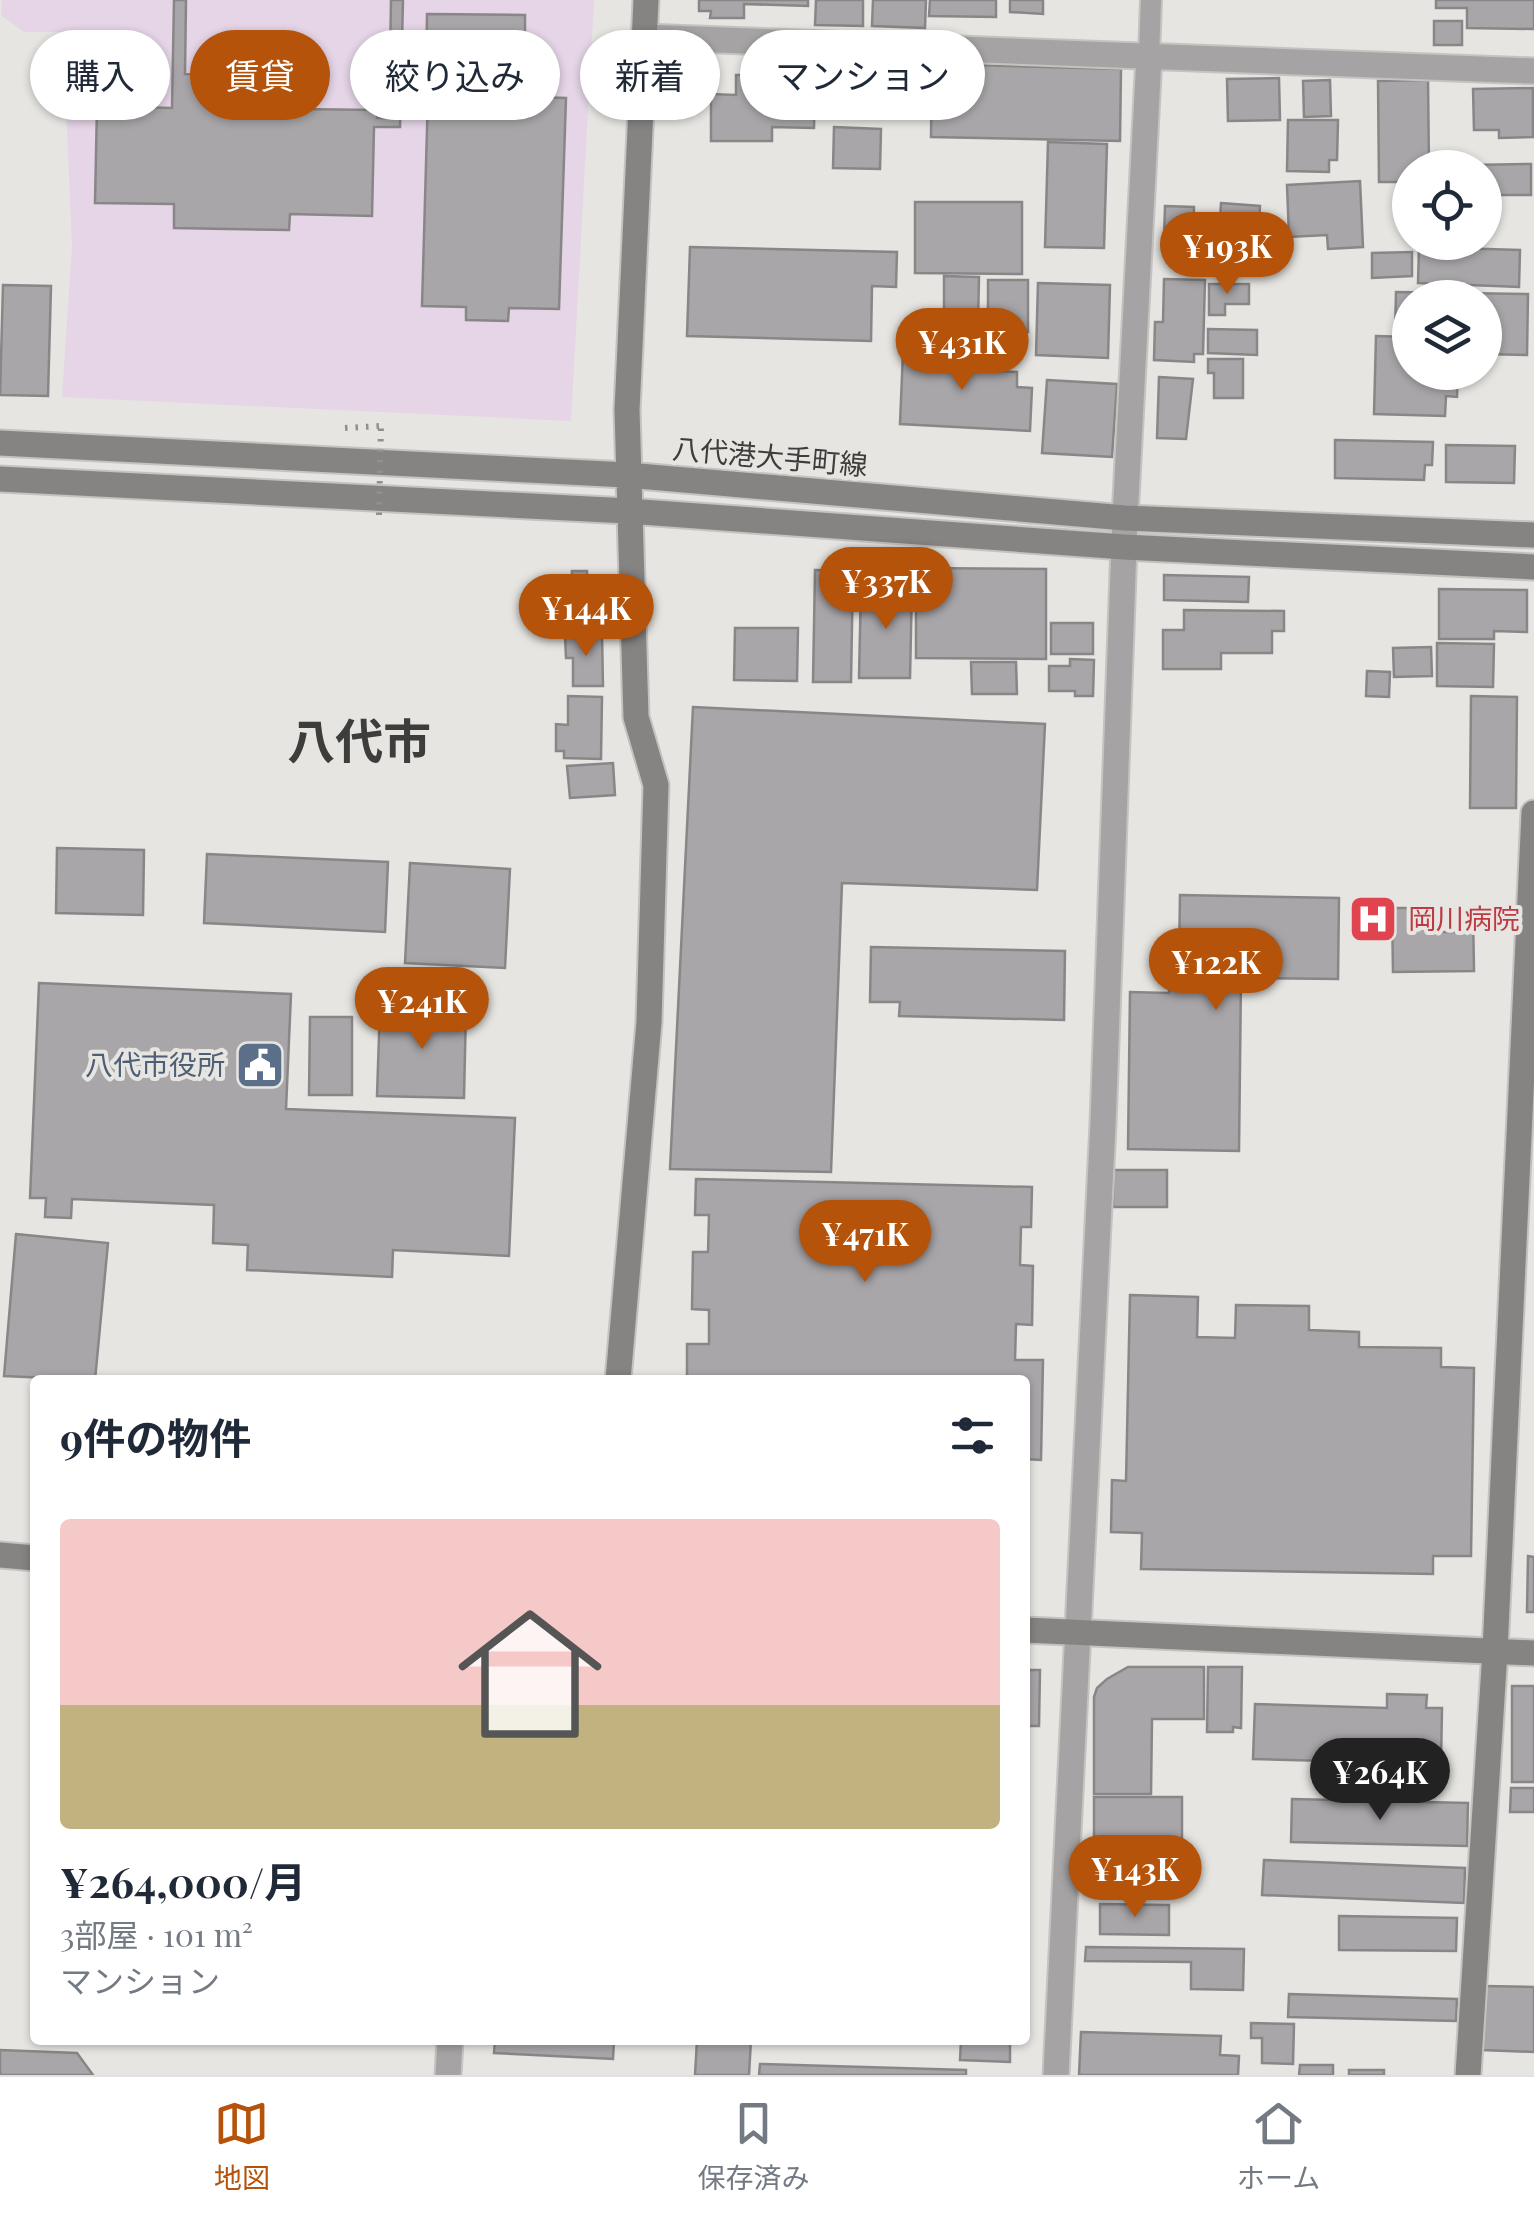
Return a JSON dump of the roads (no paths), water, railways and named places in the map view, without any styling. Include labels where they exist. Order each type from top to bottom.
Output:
[{"type":"street","points":[[644,30],[646,0]]},
{"type":"street","points":[[720,40],[1534,71]]},
{"type":"street","points":[[1056,2075],[1148,56]]},
{"type":"street","points":[[618,1375],[649,1022],[656,785],[636,717],[627,475],[640,120]]},
{"type":"street","name":"八代港大手町線","points":[[0,444],[627,475],[1125,518],[1534,535]]},
{"type":"street","points":[[0,479],[628,510],[1124,547],[1534,567]]},
{"type":"street","points":[[1468,2075],[1495,1651],[1534,813]]},
{"type":"street","points":[[0,1555],[30,1558]]},
{"type":"street","points":[[1030,1630],[1534,1653]]},
{"type":"street","points":[[448,2075],[450,2045]]},
{"type":"lane","points":[[1148,56],[1151,0]]},
{"type":"place","name":"岡川病院","points":[[1373,919]]},
{"type":"place","name":"八代市役所","points":[[260,1065]]},
{"type":"district","name":"八代市","points":[[359,742]]}]
